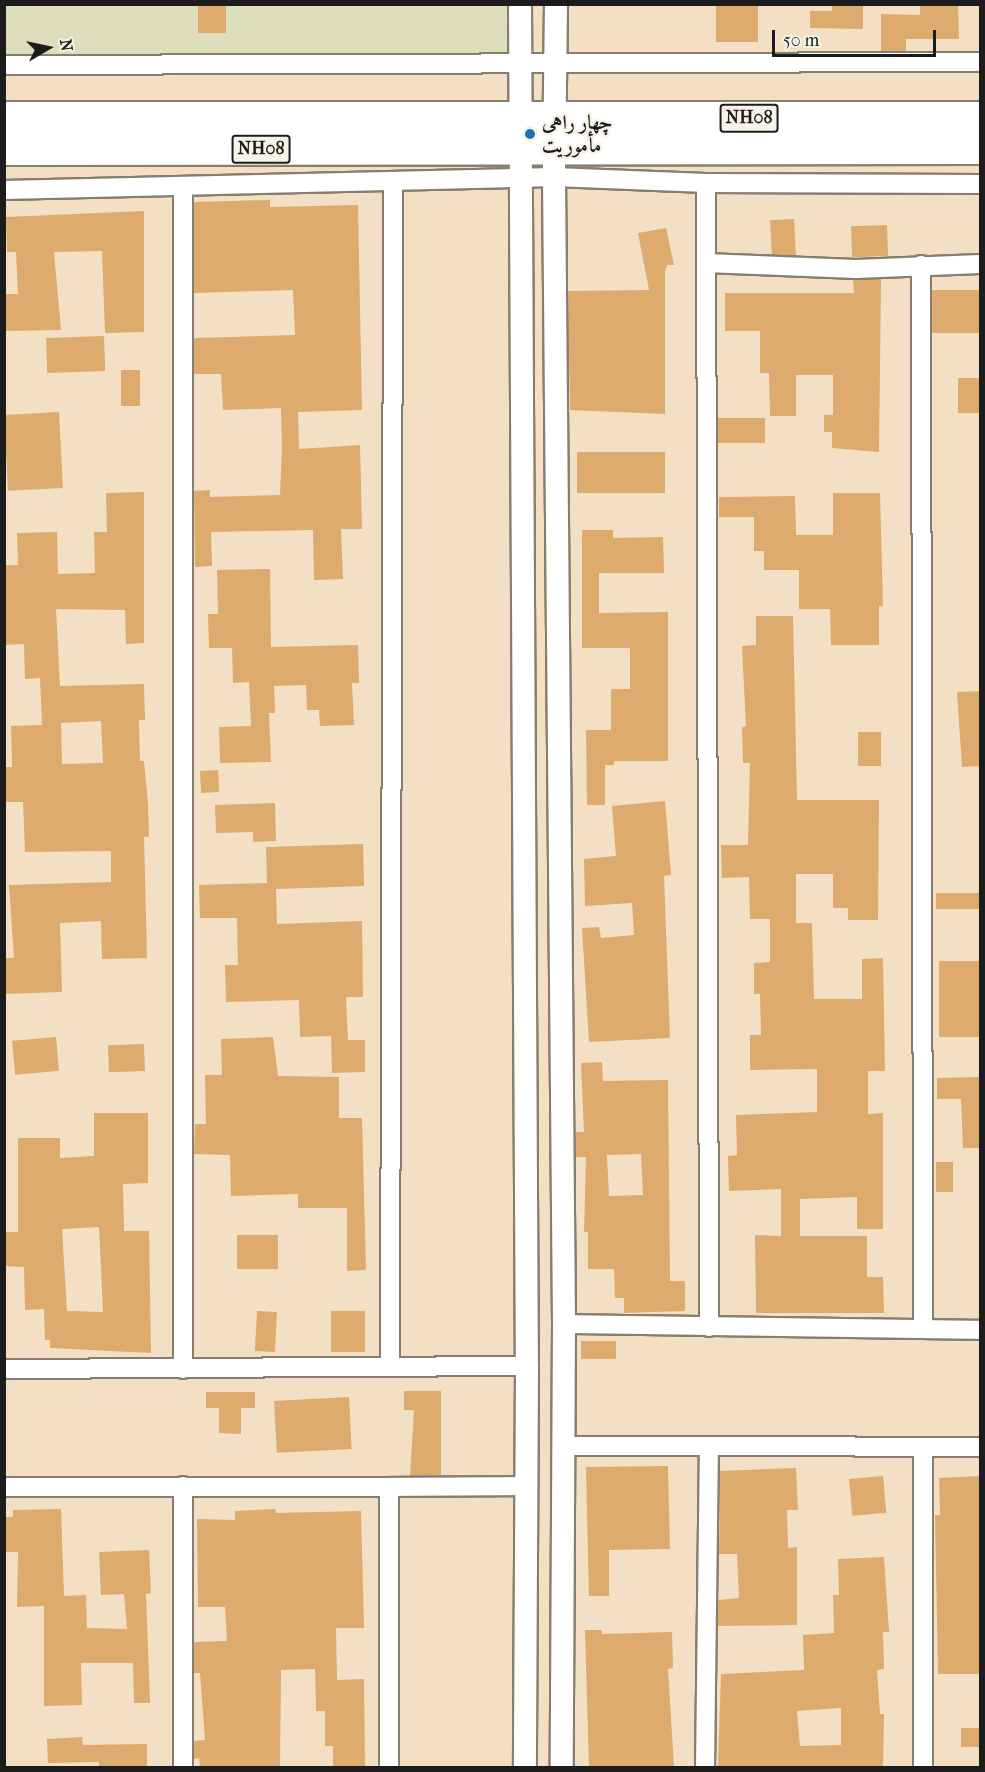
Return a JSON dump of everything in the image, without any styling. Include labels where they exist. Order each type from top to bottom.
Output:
[{"type":"highway","name":"NH08","points":[[4,118],[518,149]]},
{"type":"highway","name":"NH08","points":[[4,149],[518,149],[981,118]]},
{"type":"highway","name":"NH08","points":[[554,147],[981,148]]},
{"type":"street","points":[[520,4],[521,64],[518,149],[527,1366],[525,1767]]},
{"type":"street","points":[[556,4],[554,147],[564,1274],[562,1767]]},
{"type":"street","points":[[4,64],[981,62]]},
{"type":"street","points":[[554,147],[706,183],[981,183]]},
{"type":"street","points":[[4,189],[393,183],[518,149]]},
{"type":"street","points":[[390,1367],[393,183]]},
{"type":"street","points":[[706,183],[709,1327]]},
{"type":"street","points":[[183,186],[183,1369]]},
{"type":"street","points":[[706,263],[856,269],[981,264]]},
{"type":"street","points":[[921,265],[923,1329]]},
{"type":"street","points":[[526,1275],[564,1274]]},
{"type":"street","points":[[564,1324],[981,1330]]},
{"type":"street","points":[[4,1369],[527,1366]]},
{"type":"street","points":[[564,1446],[981,1446]]},
{"type":"street","points":[[705,1767],[710,1446]]},
{"type":"street","points":[[923,1447],[923,1767]]},
{"type":"street","points":[[183,1486],[183,1767]]},
{"type":"street","points":[[4,1487],[526,1486]]},
{"type":"street","points":[[389,1488],[389,1767]]},
{"type":"shaded area","points":[[5,5],[520,5],[520,65],[5,65]]},
{"type":"building","points":[[198,4],[226,4],[226,33],[198,33]]},
{"type":"building","points":[[716,4],[758,4],[758,42],[716,42]]},
{"type":"building","points":[[832,4],[863,4],[863,29],[810,28],[810,11],[832,11]]},
{"type":"building","points":[[920,4],[958,4],[959,39],[906,39],[906,51],[881,51],[881,14],[920,15]]},
{"type":"building","points":[[270,200],[270,207],[358,205],[362,410],[298,412],[299,449],[360,445],[362,529],[341,529],[343,579],[314,580],[313,530],[211,532],[212,566],[195,567],[194,491],[210,490],[210,497],[280,495],[282,450],[281,408],[223,410],[221,374],[194,374],[194,338],[295,335],[293,290],[194,293],[194,202]]},
{"type":"building","points":[[144,211],[144,332],[105,333],[102,251],[54,252],[61,330],[5,331],[4,294],[18,294],[16,252],[7,252],[6,217]]},
{"type":"building","points":[[794,219],[796,255],[772,256],[770,220]]},
{"type":"building","points":[[887,225],[888,256],[852,257],[851,226]]},
{"type":"building","points":[[666,228],[674,265],[667,265],[665,272],[665,414],[570,410],[568,291],[649,290],[638,233]]},
{"type":"building","points":[[881,279],[879,452],[832,448],[832,432],[824,432],[824,415],[833,415],[833,375],[796,375],[796,416],[770,416],[769,373],[760,373],[760,331],[725,331],[725,293],[854,293],[853,280]]},
{"type":"building","points":[[932,290],[980,290],[980,333],[932,333]]},
{"type":"building","points":[[104,336],[105,371],[47,373],[46,338]]},
{"type":"building","points":[[121,370],[140,370],[140,406],[121,406]]},
{"type":"building","points":[[958,378],[980,378],[980,413],[958,413]]},
{"type":"building","points":[[59,412],[63,488],[8,491],[4,415]]},
{"type":"building","points":[[718,418],[765,418],[765,443],[718,443]]},
{"type":"building","points":[[577,452],[665,452],[665,493],[577,493]]},
{"type":"building","points":[[144,492],[144,643],[126,644],[125,610],[56,609],[60,686],[144,684],[145,720],[139,720],[140,761],[144,761],[148,804],[149,837],[144,837],[147,958],[102,959],[101,921],[60,923],[62,992],[4,994],[4,958],[14,958],[9,885],[111,882],[111,851],[25,852],[23,802],[4,802],[4,767],[12,767],[11,726],[42,725],[40,678],[25,679],[24,644],[4,645],[4,565],[18,565],[17,533],[57,532],[58,574],[95,573],[94,532],[107,532],[106,493]],"holes":[[[101,721],[103,763],[62,764],[61,723]]]},
{"type":"building","points":[[833,493],[880,493],[883,606],[879,606],[879,645],[831,645],[830,609],[799,609],[799,570],[764,570],[764,551],[754,551],[754,517],[719,517],[719,497],[795,496],[796,535],[833,535]]},
{"type":"building","points":[[582,530],[613,530],[613,538],[663,537],[664,573],[599,573],[599,613],[668,612],[668,761],[614,761],[614,765],[605,765],[605,805],[587,805],[586,730],[611,730],[611,689],[630,689],[630,648],[582,648]]},
{"type":"building","points":[[270,569],[271,647],[358,645],[359,683],[352,683],[354,725],[320,726],[319,710],[307,710],[306,685],[274,686],[275,713],[269,713],[271,762],[220,763],[219,727],[251,726],[249,682],[233,683],[232,648],[209,648],[208,614],[218,614],[217,570]]},
{"type":"building","points":[[756,616],[793,616],[797,800],[879,800],[878,920],[848,920],[848,908],[833,908],[833,874],[796,874],[796,923],[812,923],[814,999],[862,999],[862,959],[883,958],[885,1071],[868,1071],[868,1114],[883,1113],[883,1229],[857,1229],[857,1197],[800,1199],[800,1236],[867,1236],[867,1277],[883,1277],[884,1313],[756,1313],[755,1235],[781,1236],[781,1189],[729,1191],[728,1156],[737,1155],[736,1115],[817,1112],[817,1069],[750,1070],[750,1035],[761,1035],[760,994],[754,994],[754,963],[770,962],[770,919],[750,919],[749,877],[722,878],[721,845],[748,845],[750,763],[743,763],[742,727],[746,726],[742,646],[756,645]]},
{"type":"building","points":[[981,691],[981,766],[962,767],[957,692]]},
{"type":"building","points":[[858,732],[881,732],[881,766],[858,766]]},
{"type":"building","points":[[218,770],[219,792],[201,793],[200,771]]},
{"type":"building","points":[[665,801],[671,875],[664,876],[670,1038],[589,1042],[582,928],[599,927],[601,938],[634,935],[632,903],[585,906],[584,859],[616,856],[612,806]]},
{"type":"building","points":[[275,803],[276,841],[253,842],[253,832],[216,833],[215,805]]},
{"type":"building","points":[[363,844],[364,886],[276,889],[277,924],[362,921],[363,997],[346,997],[348,1040],[365,1040],[365,1072],[332,1073],[331,1036],[300,1037],[299,1000],[226,1002],[225,965],[238,965],[237,918],[200,918],[199,885],[267,883],[266,847]]},
{"type":"building","points":[[936,893],[980,893],[980,909],[936,909]]},
{"type":"building","points":[[939,961],[980,961],[980,1037],[939,1037]]},
{"type":"building","points":[[56,1037],[59,1071],[15,1075],[12,1041]]},
{"type":"building","points":[[273,1037],[278,1076],[339,1077],[339,1118],[362,1118],[366,1270],[347,1271],[347,1208],[298,1208],[298,1194],[231,1196],[230,1155],[194,1154],[195,1124],[206,1124],[205,1075],[222,1075],[221,1039]]},
{"type":"building","points":[[144,1044],[145,1071],[109,1072],[108,1045]]},
{"type":"building","points":[[602,1062],[603,1081],[668,1080],[670,1281],[685,1281],[685,1311],[624,1313],[624,1298],[615,1298],[614,1269],[588,1269],[588,1232],[584,1232],[586,1157],[576,1157],[576,1132],[584,1132],[581,1063]],"holes":[[[641,1154],[643,1195],[609,1196],[607,1155]]]},
{"type":"building","points":[[981,1077],[981,1148],[963,1148],[961,1099],[937,1099],[937,1078]]},
{"type":"building","points":[[94,1113],[148,1113],[148,1183],[123,1184],[124,1231],[149,1231],[151,1353],[50,1348],[50,1340],[45,1340],[44,1309],[25,1310],[24,1267],[5,1266],[6,1232],[18,1232],[18,1138],[60,1138],[60,1158],[94,1156]],"holes":[[[99,1227],[103,1312],[67,1311],[62,1229]]]},
{"type":"building","points":[[936,1162],[953,1162],[953,1192],[936,1192]]},
{"type":"building","points":[[237,1235],[278,1235],[278,1269],[237,1269]]},
{"type":"building","points":[[257,1311],[277,1312],[275,1352],[255,1351]]},
{"type":"building","points":[[331,1311],[365,1311],[365,1352],[331,1352]]},
{"type":"building","points":[[581,1341],[616,1341],[616,1359],[581,1359]]},
{"type":"building","points":[[404,1391],[441,1391],[441,1475],[410,1476],[414,1410],[404,1410]]},
{"type":"building","points":[[206,1392],[255,1392],[255,1408],[241,1408],[241,1434],[219,1433],[219,1408],[206,1408]]},
{"type":"building","points":[[349,1397],[352,1449],[277,1453],[274,1401]]},
{"type":"building","points":[[668,1466],[670,1549],[609,1550],[609,1596],[589,1596],[586,1467]]},
{"type":"building","points":[[796,1468],[798,1510],[787,1510],[788,1548],[797,1547],[797,1625],[718,1626],[718,1600],[739,1598],[737,1554],[719,1554],[720,1471]]},
{"type":"building","points":[[883,1476],[886,1513],[852,1516],[849,1479]]},
{"type":"building","points":[[981,1476],[981,1674],[938,1674],[935,1515],[940,1515],[939,1478]]},
{"type":"building","points":[[61,1509],[64,1596],[86,1595],[87,1628],[127,1629],[124,1594],[101,1595],[99,1552],[149,1550],[151,1593],[146,1594],[150,1703],[134,1703],[133,1663],[81,1663],[82,1705],[44,1706],[44,1606],[17,1607],[18,1552],[4,1552],[4,1517],[13,1517],[13,1510]]},
{"type":"building","points":[[275,1509],[276,1513],[361,1511],[364,1628],[336,1628],[337,1680],[364,1679],[365,1767],[333,1767],[333,1746],[325,1746],[325,1711],[316,1711],[315,1669],[281,1670],[280,1767],[200,1767],[199,1758],[194,1759],[194,1741],[205,1740],[200,1673],[194,1673],[194,1642],[227,1641],[225,1607],[198,1607],[197,1519],[235,1520],[235,1511]]},
{"type":"building","points":[[884,1557],[889,1632],[883,1632],[884,1669],[877,1670],[880,1714],[884,1714],[883,1767],[718,1767],[721,1674],[804,1670],[803,1635],[834,1633],[833,1595],[839,1595],[838,1559]],"holes":[[[841,1708],[841,1745],[800,1746],[797,1711]]]},
{"type":"building","points":[[585,1630],[602,1630],[602,1634],[672,1632],[673,1668],[668,1669],[674,1767],[589,1767]]},
{"type":"building","points":[[961,1728],[980,1728],[980,1747],[961,1747]]},
{"type":"building","points":[[82,1737],[83,1745],[147,1744],[147,1767],[99,1767],[99,1762],[48,1763],[47,1739]]},
{"type":"place","name":"چهار راهی مأموریت","points":[[530,134]]}]
